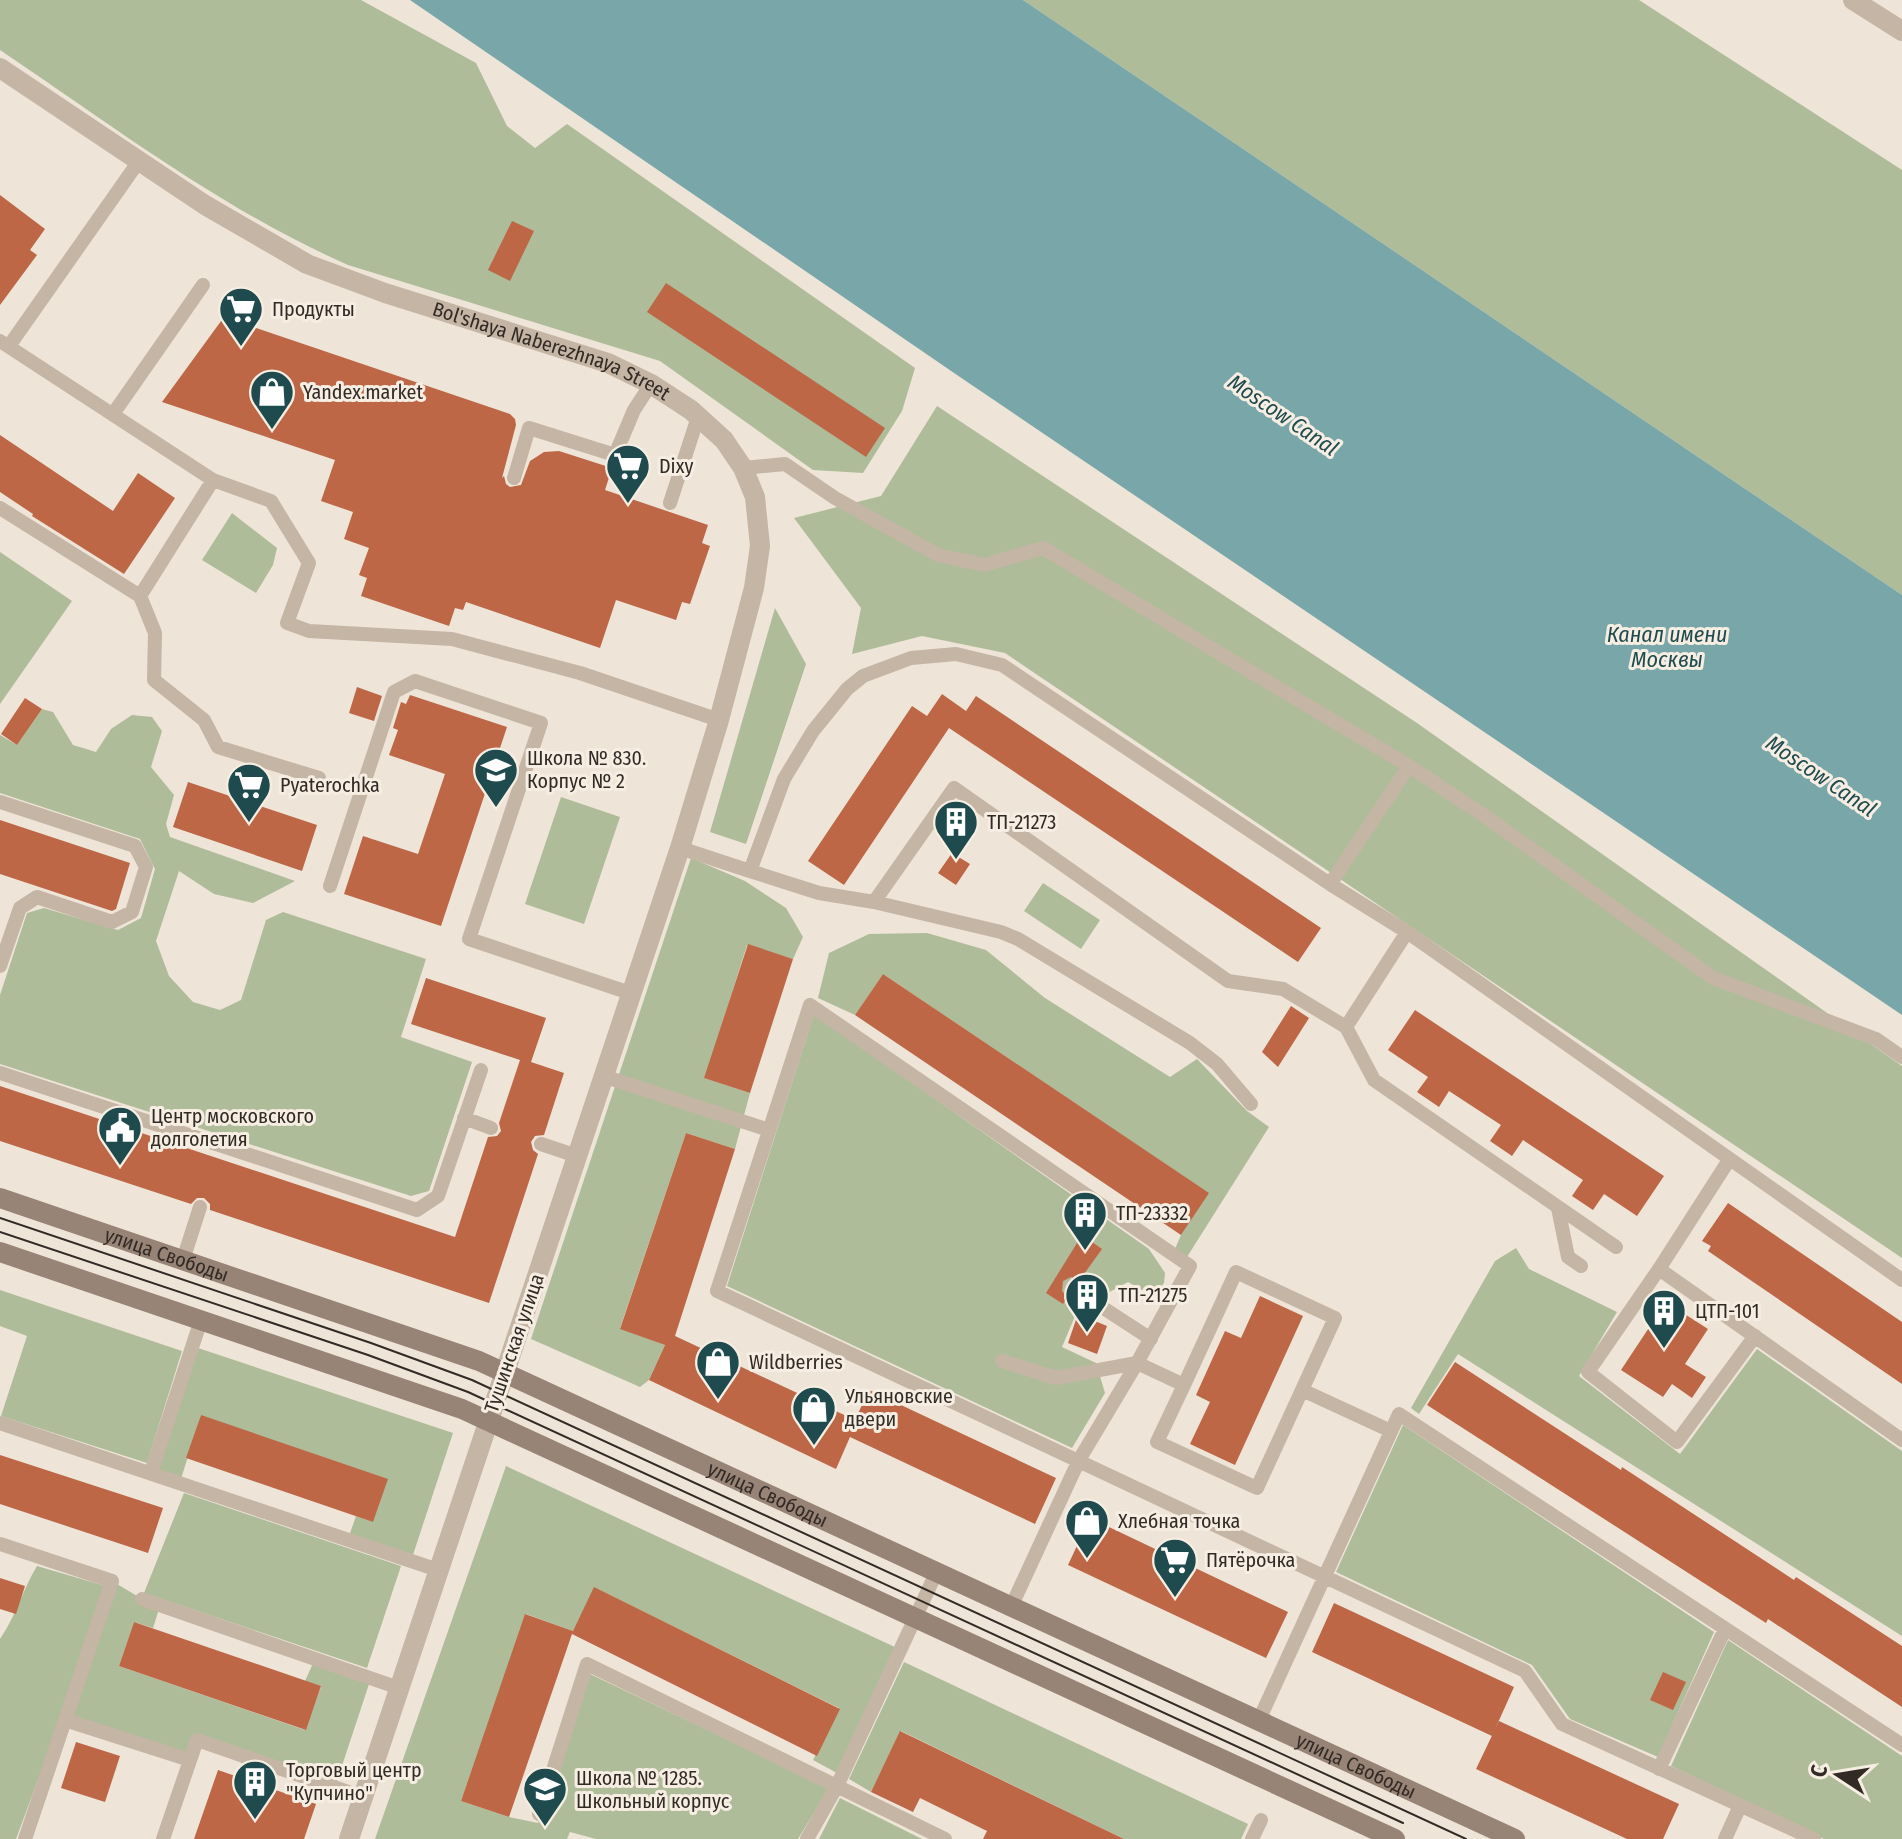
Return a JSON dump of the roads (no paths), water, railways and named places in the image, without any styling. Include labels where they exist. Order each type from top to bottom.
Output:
[{"type":"main road","name":"улица Свободы","points":[[0,1198],[432,1344],[505,1372],[1515,1839]]},
{"type":"main road","points":[[0,1252],[416,1392],[487,1420],[1395,1839]]},
{"type":"street","points":[[1853,0],[1902,31]]},
{"type":"street","name":"Bol'shaya Naberezhnaya Street","points":[[0,68],[205,205],[307,264],[385,293],[608,363],[651,384],[698,417],[724,440],[743,468],[755,497],[760,546],[754,588],[719,720],[680,848]]},
{"type":"street","name":"Тушинская улица","points":[[349,1839],[680,848]]},
{"type":"lane","points":[[139,161],[4,344],[213,480],[271,501],[309,563],[287,623],[309,631],[452,639],[580,673],[719,720]]},
{"type":"lane","points":[[113,414],[203,285]]},
{"type":"lane","points":[[514,478],[529,428],[615,455],[634,410],[651,384]]},
{"type":"lane","points":[[670,503],[698,417]]},
{"type":"lane","points":[[743,468],[785,464],[835,498],[938,555],[984,565],[1043,548],[1409,766],[1713,978],[1876,1039],[1902,1057]]},
{"type":"lane","points":[[140,596],[213,480]]},
{"type":"lane","points":[[0,508],[140,596],[155,633],[154,680],[204,720],[218,747],[319,778]]},
{"type":"lane","points":[[750,871],[784,779],[813,731],[847,689],[863,676],[911,658],[956,654],[1002,665],[1407,932],[1428,950],[1902,1280]]},
{"type":"lane","points":[[330,886],[394,692],[415,681],[541,723],[469,939],[630,993]]},
{"type":"lane","points":[[1330,884],[1409,766]]},
{"type":"lane","points":[[874,902],[954,788],[1228,981],[1283,989],[1346,1027],[1374,1080],[1616,1247]]},
{"type":"lane","points":[[0,802],[135,846],[146,867],[132,912],[112,922],[37,897],[20,908],[0,966]]},
{"type":"lane","points":[[680,848],[819,893],[874,902],[1001,932],[1018,939],[1190,1043],[1217,1064],[1251,1104]]},
{"type":"lane","points":[[1346,1027],[1407,932]]},
{"type":"lane","points":[[1012,1605],[1079,1460],[1151,1339],[1190,1266],[810,1005],[717,1291],[1079,1460],[1525,1671],[1562,1724],[1814,1839]]},
{"type":"lane","points":[[0,1073],[218,1151],[417,1210],[438,1196],[481,1070]]},
{"type":"lane","points":[[603,1076],[769,1130]]},
{"type":"lane","points":[[464,1118],[491,1128]]},
{"type":"lane","points":[[541,1144],[577,1156]]},
{"type":"lane","points":[[1729,1160],[1588,1372],[1677,1442],[1755,1336]]},
{"type":"lane","points":[[183,1260],[200,1207]]},
{"type":"lane","points":[[1558,1208],[1568,1257],[1581,1266]]},
{"type":"lane","points":[[1659,1269],[1902,1440]]},
{"type":"lane","points":[[1236,1272],[1335,1318],[1302,1390],[1257,1488],[1157,1442],[1236,1272]]},
{"type":"lane","points":[[1071,1287],[1151,1339]]},
{"type":"lane","points":[[151,1472],[201,1320]]},
{"type":"lane","points":[[1002,1361],[1056,1378],[1137,1363],[1184,1385]]},
{"type":"lane","points":[[1302,1390],[1391,1431]]},
{"type":"lane","points":[[1259,1720],[1399,1414],[1902,1745]]},
{"type":"lane","points":[[0,1423],[438,1570]]},
{"type":"lane","points":[[0,1544],[112,1581],[25,1839]]},
{"type":"lane","points":[[807,1839],[837,1786],[937,1571]]},
{"type":"lane","points":[[142,1599],[399,1688]]},
{"type":"lane","points":[[1659,1769],[1725,1629]]},
{"type":"lane","points":[[539,1814],[587,1664],[945,1839]]},
{"type":"lane","points":[[65,1720],[190,1760]]},
{"type":"lane","points":[[163,1839],[197,1740],[363,1797]]},
{"type":"lane","points":[[1725,1839],[1740,1806]]},
{"type":"lane","points":[[1252,1839],[1261,1820]]},
{"type":"water","name":"Канал имени Москвы","points":[[410,0],[1023,0],[1902,595],[1902,1015],[957,375]]},
{"type":"tram line","points":[[0,1218],[472,1380],[1466,1839]]},
{"type":"tram line","points":[[0,1232],[368,1355],[468,1392],[1403,1823]]},
{"type":"place","name":"Продукты","points":[[241,348]]},
{"type":"place","name":"Yandex.market","points":[[272,431]]},
{"type":"place","name":"Dixy","points":[[628,505]]},
{"type":"place","name":"Школа № 830. Корпус № 2","points":[[496,809]]},
{"type":"place","name":"Pyaterochka","points":[[249,824]]},
{"type":"place","name":"ТП-21273","points":[[956,861]]},
{"type":"place","name":"Центр московского долголетия","points":[[120,1167]]},
{"type":"place","name":"ТП-23332","points":[[1085,1252]]},
{"type":"place","name":"ТП-21275","points":[[1087,1334]]},
{"type":"place","name":"ЦТП-101","points":[[1664,1350]]},
{"type":"place","name":"Wildberries","points":[[718,1401]]},
{"type":"place","name":"Ульяновские двери","points":[[814,1447]]},
{"type":"place","name":"Хлебная точка","points":[[1087,1560]]},
{"type":"place","name":"Пятёрочка","points":[[1175,1599]]},
{"type":"place","name":"Торговый центр \"Купчино\"","points":[[255,1821]]},
{"type":"place","name":"Школа № 1285. Школьный корпус","points":[[545,1828]]},
{"type":"water label","name":"Moscow Canal","points":[[1283,415]]},
{"type":"water label","name":"Moscow Canal","points":[[1821,776]]}]
